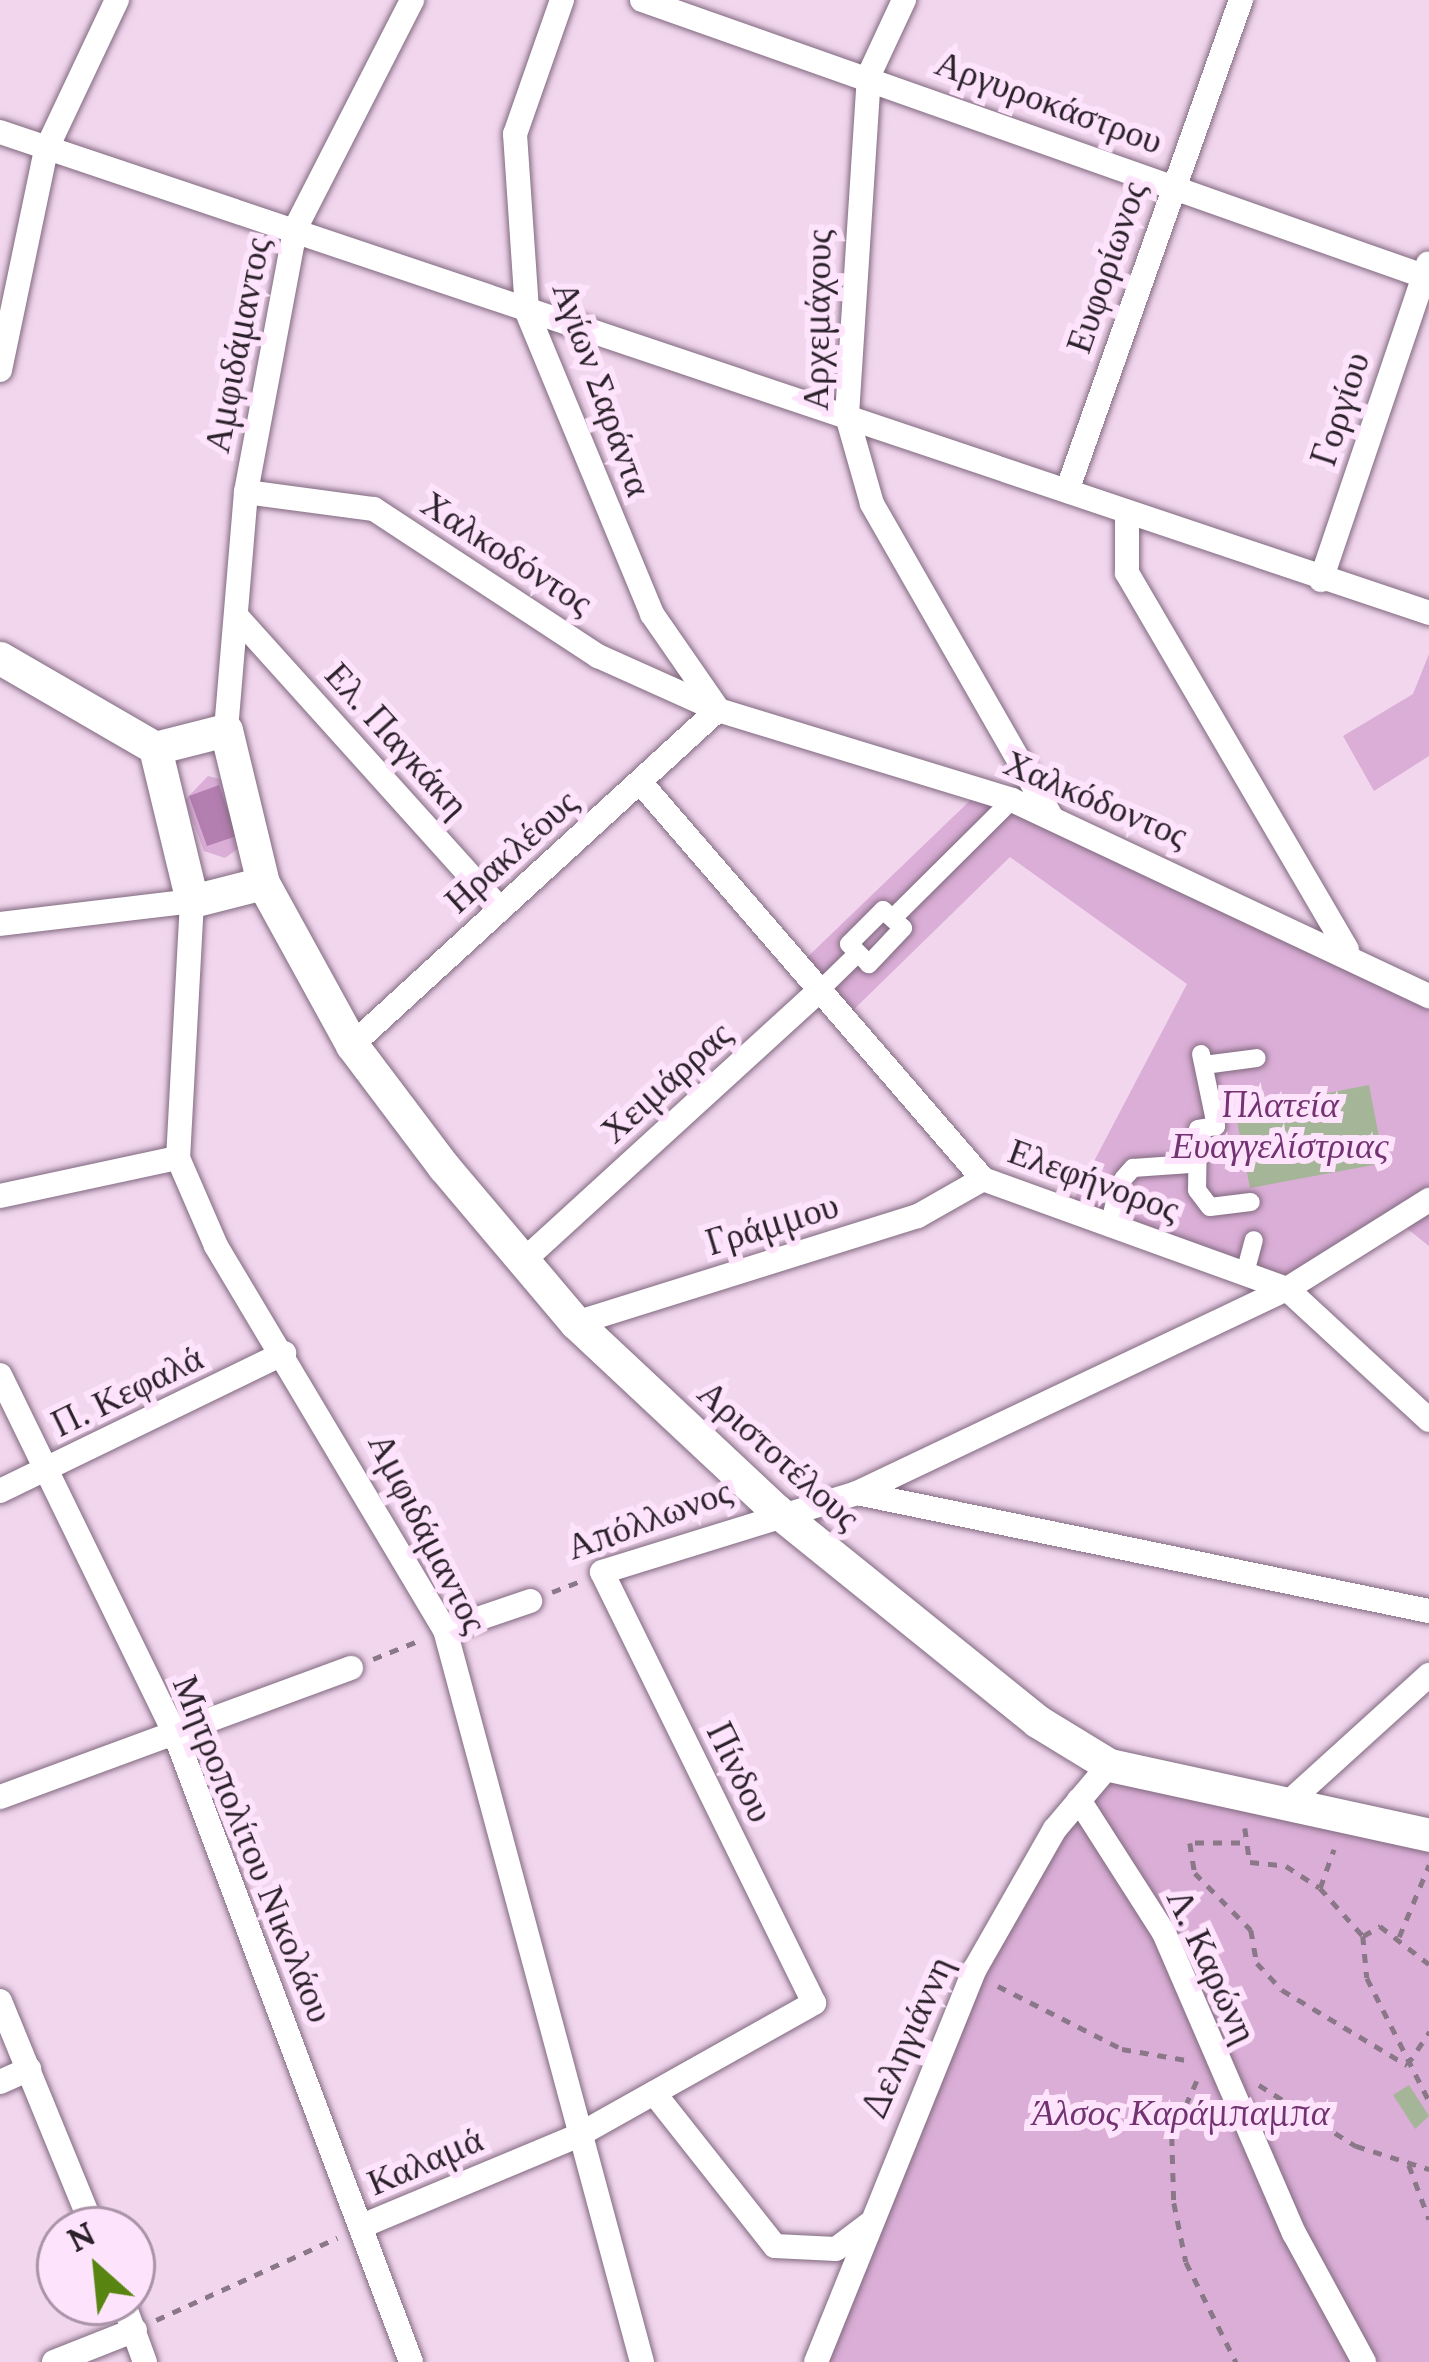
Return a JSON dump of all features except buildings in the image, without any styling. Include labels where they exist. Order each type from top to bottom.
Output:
[{"type":"street","points":[[0,370],[46,150],[117,0]]},
{"type":"street","name":"Αμφιδάμαντος","points":[[226,730],[239,619],[246,492],[296,229],[412,0]]},
{"type":"street","name":"Αγίων Σαράντα","points":[[562,0],[515,134],[527,312],[652,614],[718,710]]},
{"type":"street","name":"Αργυροκάστρου","points":[[642,0],[1427,271]]},
{"type":"street","name":"Αρχεμάχους","points":[[904,0],[868,75],[848,416],[872,504],[1051,816]]},
{"type":"street","name":"Ευφορίωνος","points":[[1067,491],[1240,0]]},
{"type":"street","points":[[0,132],[1429,613]]},
{"type":"street","name":"Γοργίου","points":[[1321,580],[1427,271]]},
{"type":"street","name":"Χαλκοδόντος","points":[[246,492],[374,509],[598,656],[718,710]]},
{"type":"street","points":[[1127,514],[1127,573],[1347,950]]},
{"type":"street","name":"Ελ. Παγκάκη","points":[[239,619],[500,909]]},
{"type":"street","points":[[0,658],[155,748],[226,730]]},
{"type":"street","name":"Ηρακλέους","points":[[352,1045],[718,710]]},
{"type":"street","name":"Χαλκόδοντος","points":[[718,710],[1012,800],[1347,950],[1429,996]]},
{"type":"street","name":"Αριστοτέλους","points":[[226,730],[263,883],[352,1045],[522,1262],[576,1323],[777,1511],[1037,1721],[1109,1765],[1429,1835]]},
{"type":"street","points":[[155,748],[193,901]]},
{"type":"street","name":"Ελεφήνορος","points":[[640,782],[817,993],[983,1179],[1287,1289],[1429,1420]]},
{"type":"street","name":"Χειμάρρας","points":[[522,1262],[857,954],[849,944],[883,910],[893,919],[1012,800]]},
{"type":"street","points":[[0,924],[193,901],[263,883]]},
{"type":"street","name":"Αμφιδάμαντος","points":[[193,901],[178,1158],[216,1246],[445,1630],[577,2136],[642,2362]]},
{"type":"street","points":[[1110,1224],[1120,1187],[1205,1161],[1198,1129],[1216,1126],[1203,1059],[1258,1058]]},
{"type":"street","points":[[0,1196],[178,1158]]},
{"type":"street","points":[[1190,1164],[1210,1208],[1251,1202]]},
{"type":"street","name":"Γράμμου","points":[[576,1323],[918,1216],[983,1179]]},
{"type":"street","name":"Απόλλωνος","points":[[602,1572],[777,1511],[857,1493],[1287,1289],[1429,1200]]},
{"type":"street","points":[[1245,1273],[1254,1240]]},
{"type":"street","name":"Π. Κεφαλά","points":[[0,1491],[284,1353]]},
{"type":"street","name":"Μητροπολίτου Νικολάου","points":[[0,1375],[42,1472],[173,1730],[411,2362]]},
{"type":"street","points":[[857,1493],[1429,1611]]},
{"type":"street","name":"Πίνδου","points":[[602,1572],[814,2003]]},
{"type":"street","points":[[445,1630],[530,1601]]},
{"type":"street","points":[[0,1797],[351,1668]]},
{"type":"street","points":[[1277,1799],[1429,1675]]},
{"type":"street","name":"Δεληγιάννη","points":[[816,2362],[975,1969],[1079,1800],[1109,1765]]},
{"type":"street","name":"Λ. Καρώνη","points":[[1079,1800],[1164,1933],[1294,2233],[1364,2362]]},
{"type":"street","points":[[0,2001],[84,2206]]},
{"type":"street","name":"Καλαμά","points":[[362,2227],[577,2136],[814,2003]]},
{"type":"street","points":[[0,2082],[29,2069]]},
{"type":"street","points":[[655,2093],[775,2246],[836,2249],[870,2223]]},
{"type":"street","points":[[133,2326],[145,2362]]},
{"type":"street","points":[[54,2362],[135,2330]]},
{"type":"path","name":"Απόλλωνος","points":[[530,1601],[602,1572]]},
{"type":"path","points":[[351,1668],[445,1630]]},
{"type":"path","points":[[1277,1799],[1240,1843],[1190,1843],[1208,1894],[1251,1930],[1257,1963],[1340,2034],[1407,2066]]},
{"type":"path","points":[[1320,1888],[1346,1815]]},
{"type":"path","points":[[1240,1843],[1250,1862],[1286,1866],[1320,1888],[1363,1936],[1367,1978],[1429,2102]]},
{"type":"path","points":[[1399,1937],[1429,1865]]},
{"type":"path","points":[[1363,1936],[1380,1926],[1429,1964]]},
{"type":"path","points":[[1407,2066],[1429,2032]]},
{"type":"path","points":[[1204,2064],[1172,2138],[1171,2176],[1186,2262],[1236,2362]]},
{"type":"path","points":[[1409,2165],[1429,2219]]},
{"type":"path","name":"Καλαμά","points":[[135,2330],[362,2227]]},
{"type":"green space","points":[[1429,654],[1429,756],[1374,791],[1343,736],[1413,694]]},
{"type":"green space","points":[[208,776],[223,780],[243,845],[225,858],[204,851],[185,800]]},
{"type":"green space","name":"Πλατεία Ευαγγελίστριας","points":[[981,790],[1429,996],[1429,1246],[1400,1223],[1287,1289],[1069,1209],[1187,984],[1010,857],[842,1021],[796,968]]},
{"type":"green space","name":"Άλσος Καράμπαμπα","points":[[1109,1765],[1429,1835],[1429,2362],[816,2362],[975,1969]]},
{"type":"shaded area","points":[[219,785],[237,836],[207,846],[189,796]]}]
